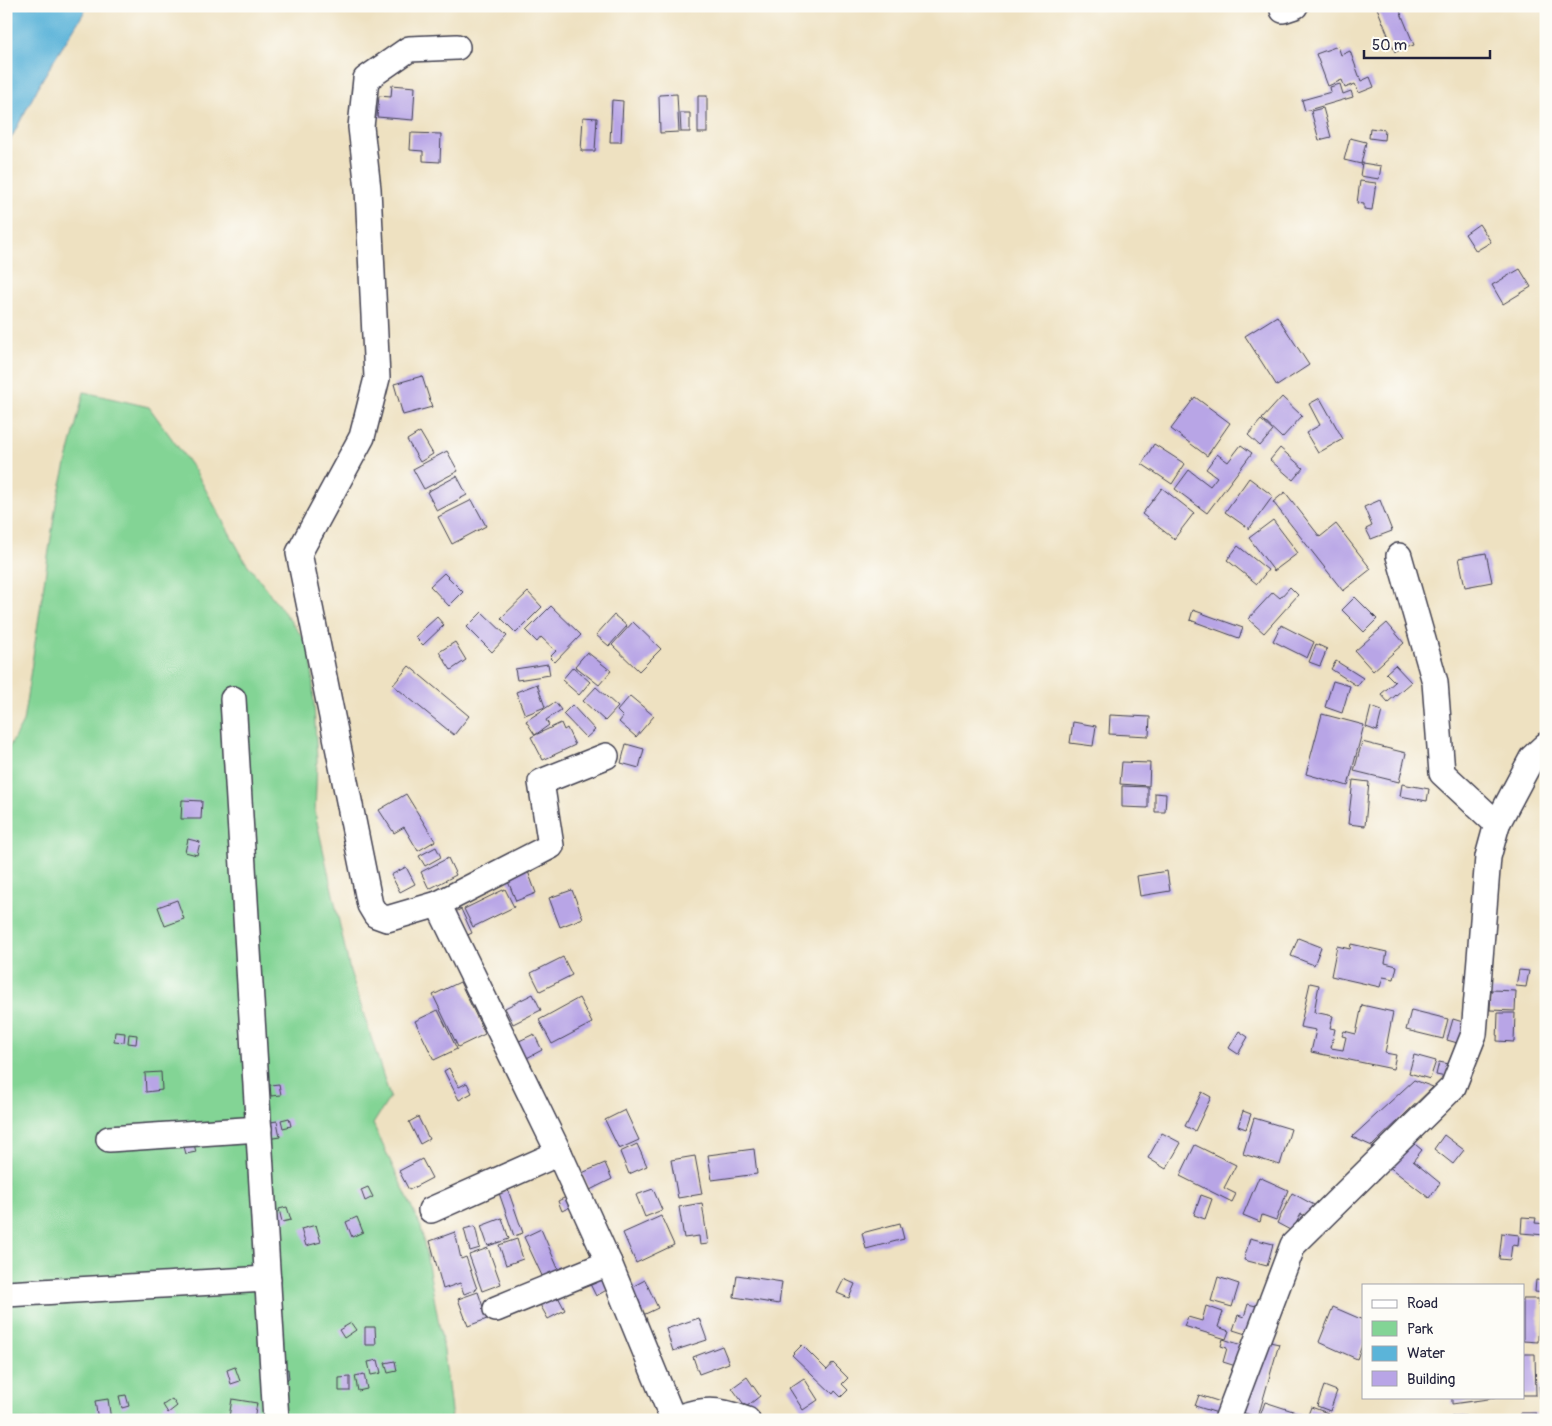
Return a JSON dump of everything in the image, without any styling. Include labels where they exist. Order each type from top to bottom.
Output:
[{"type":"street","points":[[457,47],[409,49],[366,79],[361,126],[368,189],[376,378],[362,437],[299,553],[370,905],[376,915],[387,919],[438,904],[551,846],[541,782],[606,756]]},
{"type":"street","points":[[1398,556],[1435,682],[1442,772],[1497,824]]},
{"type":"street","points":[[233,699],[276,1420]]},
{"type":"street","points":[[1226,1420],[1292,1245],[1453,1087],[1474,1034],[1488,858],[1497,824],[1532,758],[1546,745]]},
{"type":"street","points":[[438,904],[559,1153],[609,1263],[672,1419],[702,1410],[731,1414],[747,1420]]},
{"type":"street","points":[[109,1139],[259,1128]]},
{"type":"street","points":[[431,1210],[559,1153]]},
{"type":"street","points":[[496,1309],[609,1263]]},
{"type":"street","points":[[6,1294],[268,1279]]},
{"type":"green space","points":[[84,392],[149,407],[196,472],[245,561],[311,648],[317,760],[315,813],[350,971],[390,1097],[373,1124],[421,1227],[444,1351],[452,1420],[6,1420],[6,753],[23,722],[56,504]]},
{"type":"water","points":[[6,6],[88,6],[43,78],[6,148]]},
{"type":"building","points":[[1380,6],[1398,6],[1414,45],[1395,52],[1377,8]]},
{"type":"building","points":[[1338,46],[1341,55],[1350,51],[1361,81],[1370,77],[1374,87],[1359,93],[1355,84],[1345,88],[1342,80],[1328,86],[1316,54]]},
{"type":"building","points":[[1340,84],[1343,94],[1351,91],[1353,97],[1305,111],[1302,100],[1331,92],[1330,87]]},
{"type":"building","points":[[392,85],[415,87],[413,120],[377,117],[379,96],[391,97]]},
{"type":"building","points":[[677,94],[679,132],[660,133],[659,95]]},
{"type":"building","points":[[698,96],[707,96],[707,133],[698,133]]},
{"type":"building","points":[[612,100],[623,101],[621,142],[610,142]]},
{"type":"building","points":[[1323,108],[1331,137],[1319,140],[1311,111]]},
{"type":"building","points":[[680,113],[690,113],[690,132],[681,132]]},
{"type":"building","points":[[583,117],[597,118],[595,151],[581,151]]},
{"type":"building","points":[[1370,128],[1385,130],[1384,140],[1369,138]]},
{"type":"building","points":[[411,133],[441,134],[440,162],[423,161],[423,151],[410,150]]},
{"type":"building","points":[[1350,138],[1366,142],[1361,164],[1344,160]]},
{"type":"building","points":[[1362,163],[1381,166],[1379,179],[1360,176]]},
{"type":"building","points":[[1360,181],[1376,183],[1372,210],[1364,209],[1364,204],[1357,203]]},
{"type":"building","points":[[1479,224],[1491,242],[1476,251],[1465,234]]},
{"type":"building","points":[[1520,269],[1531,287],[1503,304],[1492,285]]},
{"type":"building","points":[[1277,316],[1309,365],[1277,386],[1245,336]]},
{"type":"building","points":[[422,376],[432,407],[403,415],[394,384]]},
{"type":"building","points":[[1195,397],[1230,423],[1207,456],[1171,429]]},
{"type":"building","points":[[1282,397],[1302,416],[1282,438],[1262,419]]},
{"type":"building","points":[[1320,398],[1343,439],[1318,453],[1306,433],[1320,425],[1309,404]]},
{"type":"building","points":[[1261,420],[1273,431],[1260,446],[1248,435]]},
{"type":"building","points":[[420,432],[433,454],[420,462],[407,440]]},
{"type":"building","points":[[1154,444],[1185,464],[1172,484],[1142,464]]},
{"type":"building","points":[[1241,445],[1252,453],[1207,513],[1175,489],[1189,470],[1210,486],[1217,477],[1206,469],[1217,454],[1228,462]]},
{"type":"building","points":[[1280,448],[1303,468],[1293,480],[1270,460]]},
{"type":"building","points":[[447,451],[458,471],[424,489],[413,469]]},
{"type":"building","points":[[457,476],[467,495],[437,511],[427,492]]},
{"type":"building","points":[[1249,478],[1273,496],[1249,529],[1225,512]]},
{"type":"building","points":[[1162,488],[1194,513],[1174,539],[1142,514]]},
{"type":"building","points":[[1285,492],[1320,537],[1336,524],[1371,569],[1343,591],[1273,502]]},
{"type":"building","points":[[472,500],[486,526],[452,544],[438,517]]},
{"type":"building","points":[[1380,500],[1392,531],[1371,539],[1366,529],[1372,526],[1364,507]]},
{"type":"building","points":[[1273,520],[1298,553],[1274,571],[1249,538]]},
{"type":"building","points":[[1238,546],[1268,570],[1257,584],[1227,560]]},
{"type":"building","points":[[1486,553],[1492,582],[1465,587],[1459,558]]},
{"type":"building","points":[[444,573],[463,592],[449,606],[430,586]]},
{"type":"building","points":[[1290,587],[1298,595],[1264,633],[1248,619],[1273,592],[1280,598]]},
{"type":"building","points":[[528,592],[542,607],[516,633],[501,618]]},
{"type":"building","points":[[1355,597],[1377,619],[1364,632],[1342,610]]},
{"type":"building","points":[[551,606],[581,635],[555,662],[550,657],[556,651],[541,637],[537,642],[526,631]]},
{"type":"building","points":[[1193,610],[1243,628],[1239,638],[1190,620]]},
{"type":"building","points":[[482,612],[507,636],[492,652],[467,627]]},
{"type":"building","points":[[614,615],[627,626],[609,646],[596,635]]},
{"type":"building","points":[[437,617],[444,625],[423,645],[415,637]]},
{"type":"building","points":[[633,622],[661,649],[639,671],[612,645]]},
{"type":"building","points":[[1387,623],[1404,643],[1373,671],[1355,651]]},
{"type":"building","points":[[1281,625],[1314,642],[1307,658],[1273,641]]},
{"type":"building","points":[[455,642],[466,660],[451,670],[439,652]]},
{"type":"building","points":[[1316,644],[1327,649],[1320,666],[1309,662]]},
{"type":"building","points":[[587,652],[611,671],[599,685],[575,666]]},
{"type":"building","points":[[1336,661],[1363,678],[1357,686],[1331,669]]},
{"type":"building","points":[[548,664],[550,675],[517,680],[515,669]]},
{"type":"building","points":[[1395,665],[1411,682],[1388,702],[1381,694],[1395,682],[1386,673]]},
{"type":"building","points":[[409,666],[469,716],[454,735],[393,685]]},
{"type":"building","points":[[573,667],[590,682],[579,695],[562,680]]},
{"type":"building","points":[[1333,681],[1350,686],[1342,713],[1325,707]]},
{"type":"building","points":[[537,684],[545,707],[525,715],[516,692]]},
{"type":"building","points":[[596,687],[618,707],[605,721],[583,701]]},
{"type":"building","points":[[630,696],[654,716],[636,737],[619,722],[623,717],[617,711]]},
{"type":"building","points":[[555,702],[561,710],[546,720],[549,725],[535,735],[526,721]]},
{"type":"building","points":[[572,705],[595,730],[586,738],[563,714]]},
{"type":"building","points":[[1371,707],[1382,711],[1377,731],[1366,727]]},
{"type":"building","points":[[1322,714],[1364,725],[1348,786],[1306,774]]},
{"type":"building","points":[[1110,715],[1150,717],[1149,736],[1109,734]]},
{"type":"building","points":[[1073,722],[1096,726],[1093,746],[1070,743]]},
{"type":"building","points":[[561,723],[564,730],[567,728],[575,745],[543,760],[531,737]]},
{"type":"building","points":[[1362,742],[1406,753],[1399,782],[1354,771]]},
{"type":"building","points":[[626,744],[644,749],[639,768],[621,763]]},
{"type":"building","points":[[1122,762],[1150,763],[1149,786],[1120,784]]},
{"type":"building","points":[[1353,780],[1369,782],[1365,826],[1348,824]]},
{"type":"building","points":[[1402,784],[1429,789],[1427,801],[1400,796]]},
{"type":"building","points":[[1122,786],[1148,787],[1148,808],[1122,807]]},
{"type":"building","points":[[1155,793],[1166,794],[1165,812],[1155,812]]},
{"type":"building","points":[[406,794],[435,841],[418,851],[404,827],[394,833],[379,810]]},
{"type":"building","points":[[182,800],[202,801],[201,819],[181,819]]},
{"type":"building","points":[[188,839],[200,842],[197,855],[185,852]]},
{"type":"building","points":[[436,847],[441,857],[425,866],[419,856]]},
{"type":"building","points":[[448,858],[456,875],[429,889],[421,872]]},
{"type":"building","points":[[526,866],[536,893],[516,901],[505,874]]},
{"type":"building","points":[[406,867],[415,884],[400,892],[391,875]]},
{"type":"building","points":[[1167,871],[1170,891],[1140,896],[1137,876]]},
{"type":"building","points":[[505,889],[514,907],[473,927],[464,909]]},
{"type":"building","points":[[572,890],[583,918],[560,927],[549,898]]},
{"type":"building","points":[[177,900],[184,919],[165,926],[158,907]]},
{"type":"building","points":[[461,909],[472,933],[461,938],[450,915]]},
{"type":"building","points":[[1298,938],[1321,947],[1314,965],[1291,956]]},
{"type":"building","points":[[1351,944],[1387,952],[1385,963],[1397,966],[1394,979],[1383,977],[1380,987],[1331,976],[1337,946],[1350,949]]},
{"type":"building","points":[[563,957],[572,975],[540,991],[531,973]]},
{"type":"building","points":[[1519,970],[1529,971],[1526,987],[1516,986]]},
{"type":"building","points":[[460,982],[485,1034],[458,1047],[433,995]]},
{"type":"building","points":[[1310,983],[1319,985],[1314,1012],[1333,1016],[1330,1028],[1335,1029],[1331,1048],[1343,1050],[1346,1037],[1342,1036],[1344,1031],[1356,1034],[1362,1005],[1393,1012],[1385,1053],[1396,1055],[1393,1069],[1311,1052],[1316,1030],[1300,1027]]},
{"type":"building","points":[[1491,990],[1516,991],[1515,1011],[1490,1010]]},
{"type":"building","points":[[533,994],[541,1010],[513,1024],[505,1008]]},
{"type":"building","points":[[579,998],[592,1023],[552,1044],[539,1020]]},
{"type":"building","points":[[438,1010],[457,1049],[434,1060],[415,1021]]},
{"type":"building","points":[[1411,1010],[1448,1019],[1443,1039],[1406,1030]]},
{"type":"building","points":[[1498,1013],[1515,1013],[1514,1042],[1497,1041]]},
{"type":"building","points":[[1453,1019],[1466,1023],[1461,1044],[1447,1040]]},
{"type":"building","points":[[1239,1031],[1248,1037],[1238,1054],[1229,1048]]},
{"type":"building","points":[[115,1032],[125,1033],[124,1042],[114,1041]]},
{"type":"building","points":[[129,1034],[137,1035],[136,1044],[128,1043]]},
{"type":"building","points":[[534,1034],[542,1050],[523,1060],[515,1043]]},
{"type":"building","points":[[1414,1055],[1436,1061],[1430,1079],[1409,1073]]},
{"type":"building","points":[[1439,1062],[1449,1064],[1446,1077],[1436,1075]]},
{"type":"building","points":[[449,1068],[459,1087],[467,1083],[472,1093],[459,1100],[444,1071]]},
{"type":"building","points":[[161,1072],[162,1090],[146,1092],[145,1073]]},
{"type":"building","points":[[1414,1080],[1433,1087],[1372,1146],[1352,1137]]},
{"type":"building","points":[[279,1084],[281,1095],[271,1096],[270,1085]]},
{"type":"building","points":[[1202,1092],[1211,1097],[1195,1131],[1185,1126]]},
{"type":"building","points":[[625,1110],[639,1140],[619,1149],[605,1120]]},
{"type":"building","points":[[1243,1111],[1251,1114],[1246,1129],[1238,1126]]},
{"type":"building","points":[[418,1117],[429,1139],[420,1144],[409,1122]]},
{"type":"building","points":[[289,1118],[291,1126],[283,1128],[281,1120]]},
{"type":"building","points":[[1254,1118],[1291,1129],[1280,1165],[1243,1154]]},
{"type":"building","points":[[277,1121],[280,1137],[267,1139],[265,1123]]},
{"type":"building","points":[[1162,1133],[1181,1143],[1166,1169],[1148,1158]]},
{"type":"building","points":[[1444,1135],[1464,1150],[1453,1164],[1434,1149]]},
{"type":"building","points":[[1409,1139],[1422,1150],[1413,1161],[1440,1183],[1429,1198],[1388,1166]]},
{"type":"building","points":[[193,1140],[196,1152],[186,1154],[183,1143]]},
{"type":"building","points":[[637,1144],[647,1166],[629,1174],[620,1152]]},
{"type":"building","points":[[1195,1145],[1236,1165],[1224,1188],[1236,1194],[1232,1202],[1180,1176]]},
{"type":"building","points":[[754,1149],[757,1174],[712,1180],[708,1155]]},
{"type":"building","points":[[695,1156],[702,1194],[678,1198],[671,1160]]},
{"type":"building","points":[[422,1159],[432,1178],[409,1190],[399,1171]]},
{"type":"building","points":[[605,1163],[612,1179],[590,1190],[582,1173]]},
{"type":"building","points":[[1259,1177],[1288,1190],[1276,1220],[1262,1215],[1260,1222],[1243,1215]]},
{"type":"building","points":[[368,1187],[373,1197],[365,1201],[361,1190]]},
{"type":"building","points":[[653,1189],[662,1210],[645,1217],[636,1195]]},
{"type":"building","points":[[508,1190],[523,1233],[514,1236],[499,1193]]},
{"type":"building","points":[[1292,1193],[1314,1205],[1308,1217],[1301,1214],[1292,1231],[1277,1223]]},
{"type":"building","points":[[572,1194],[576,1204],[562,1211],[558,1201]]},
{"type":"building","points":[[1201,1195],[1212,1199],[1205,1219],[1194,1215]]},
{"type":"building","points":[[702,1203],[708,1244],[700,1245],[699,1236],[684,1238],[679,1207]]},
{"type":"building","points":[[287,1207],[291,1220],[282,1222],[279,1209]]},
{"type":"building","points":[[661,1216],[674,1245],[636,1263],[623,1233]]},
{"type":"building","points":[[357,1217],[363,1232],[352,1237],[346,1222]]},
{"type":"building","points":[[1522,1217],[1536,1218],[1535,1223],[1546,1224],[1545,1235],[1521,1233]]},
{"type":"building","points":[[502,1218],[509,1239],[488,1246],[481,1226]]},
{"type":"building","points":[[900,1223],[904,1239],[866,1249],[862,1233]]},
{"type":"building","points":[[316,1225],[321,1242],[306,1246],[301,1229]]},
{"type":"building","points":[[475,1226],[480,1248],[470,1251],[464,1229]]},
{"type":"building","points":[[541,1229],[560,1273],[544,1280],[524,1237]]},
{"type":"building","points":[[455,1232],[461,1259],[466,1257],[477,1289],[464,1294],[460,1283],[443,1289],[430,1241]]},
{"type":"building","points":[[1502,1233],[1519,1235],[1518,1246],[1512,1245],[1510,1260],[1499,1259]]},
{"type":"building","points":[[1250,1238],[1273,1244],[1267,1266],[1244,1260]]},
{"type":"building","points":[[517,1239],[523,1259],[506,1265],[499,1245]]},
{"type":"building","points":[[488,1248],[501,1284],[482,1291],[469,1255]]},
{"type":"building","points":[[603,1269],[612,1287],[596,1296],[587,1278]]},
{"type":"building","points":[[737,1275],[782,1282],[779,1304],[734,1297]]},
{"type":"building","points":[[1218,1277],[1239,1284],[1232,1307],[1211,1301]]},
{"type":"building","points":[[844,1279],[855,1284],[849,1298],[837,1293]]},
{"type":"building","points":[[645,1280],[658,1308],[641,1316],[628,1289]]},
{"type":"building","points":[[1536,1280],[1546,1281],[1546,1293],[1535,1292]]},
{"type":"building","points":[[555,1291],[565,1310],[548,1319],[538,1301]]},
{"type":"building","points":[[478,1292],[487,1319],[468,1326],[458,1299]]},
{"type":"building","points":[[1524,1299],[1539,1299],[1538,1342],[1524,1341]]},
{"type":"building","points":[[1248,1304],[1260,1307],[1252,1336],[1233,1330],[1238,1315],[1244,1317]]},
{"type":"building","points":[[1206,1306],[1223,1312],[1218,1327],[1229,1331],[1226,1339],[1184,1326],[1188,1317],[1202,1321]]},
{"type":"building","points":[[1333,1307],[1362,1320],[1362,1346],[1357,1359],[1319,1342]]},
{"type":"building","points":[[699,1318],[707,1340],[673,1351],[666,1329]]},
{"type":"building","points":[[351,1323],[356,1330],[344,1338],[339,1330]]},
{"type":"building","points":[[365,1327],[375,1327],[376,1345],[365,1345]]},
{"type":"building","points":[[1223,1339],[1245,1346],[1239,1367],[1223,1362],[1227,1348],[1221,1346]]},
{"type":"building","points":[[1265,1341],[1279,1344],[1258,1417],[1244,1413]]},
{"type":"building","points":[[802,1345],[827,1370],[833,1363],[848,1378],[842,1384],[848,1390],[841,1397],[835,1391],[833,1394],[792,1355]]},
{"type":"building","points":[[722,1346],[729,1363],[699,1374],[693,1357]]},
{"type":"building","points":[[1524,1354],[1535,1354],[1536,1395],[1524,1395]]},
{"type":"building","points":[[378,1360],[381,1373],[371,1375],[368,1362]]},
{"type":"building","points":[[395,1361],[397,1371],[388,1373],[385,1363]]},
{"type":"building","points":[[235,1367],[240,1381],[231,1384],[227,1370]]},
{"type":"building","points":[[288,1369],[289,1379],[278,1380],[277,1371]]},
{"type":"building","points":[[364,1374],[367,1389],[358,1391],[355,1376]]},
{"type":"building","points":[[350,1377],[350,1391],[339,1391],[339,1378]]},
{"type":"building","points":[[747,1377],[760,1396],[746,1407],[732,1388]]},
{"type":"building","points":[[804,1378],[818,1400],[803,1410],[789,1388]]},
{"type":"building","points":[[1324,1386],[1337,1391],[1330,1411],[1317,1406]]},
{"type":"building","points":[[1539,1386],[1546,1386],[1546,1399],[1540,1399]]},
{"type":"building","points":[[126,1395],[129,1406],[122,1408],[119,1396]]},
{"type":"building","points":[[1199,1395],[1227,1404],[1224,1415],[1195,1406]]},
{"type":"building","points":[[1452,1398],[1495,1398],[1452,1404]]},
{"type":"building","points":[[108,1399],[111,1420],[98,1420],[95,1401]]},
{"type":"building","points":[[172,1399],[177,1406],[168,1413],[163,1405]]},
{"type":"building","points":[[232,1399],[257,1403],[254,1420],[229,1417]]},
{"type":"building","points":[[1265,1402],[1302,1414],[1300,1420],[1259,1419]]},
{"type":"building","points":[[1311,1407],[1328,1413],[1326,1420],[1306,1420]]},
{"type":"building","points":[[1520,1413],[1536,1413],[1536,1420],[1521,1420]]},
{"type":"building","points":[[132,1416],[133,1420],[120,1420],[120,1419]]},
{"type":"building","points":[[1452,1416],[1465,1416],[1465,1420],[1452,1420]]}]
